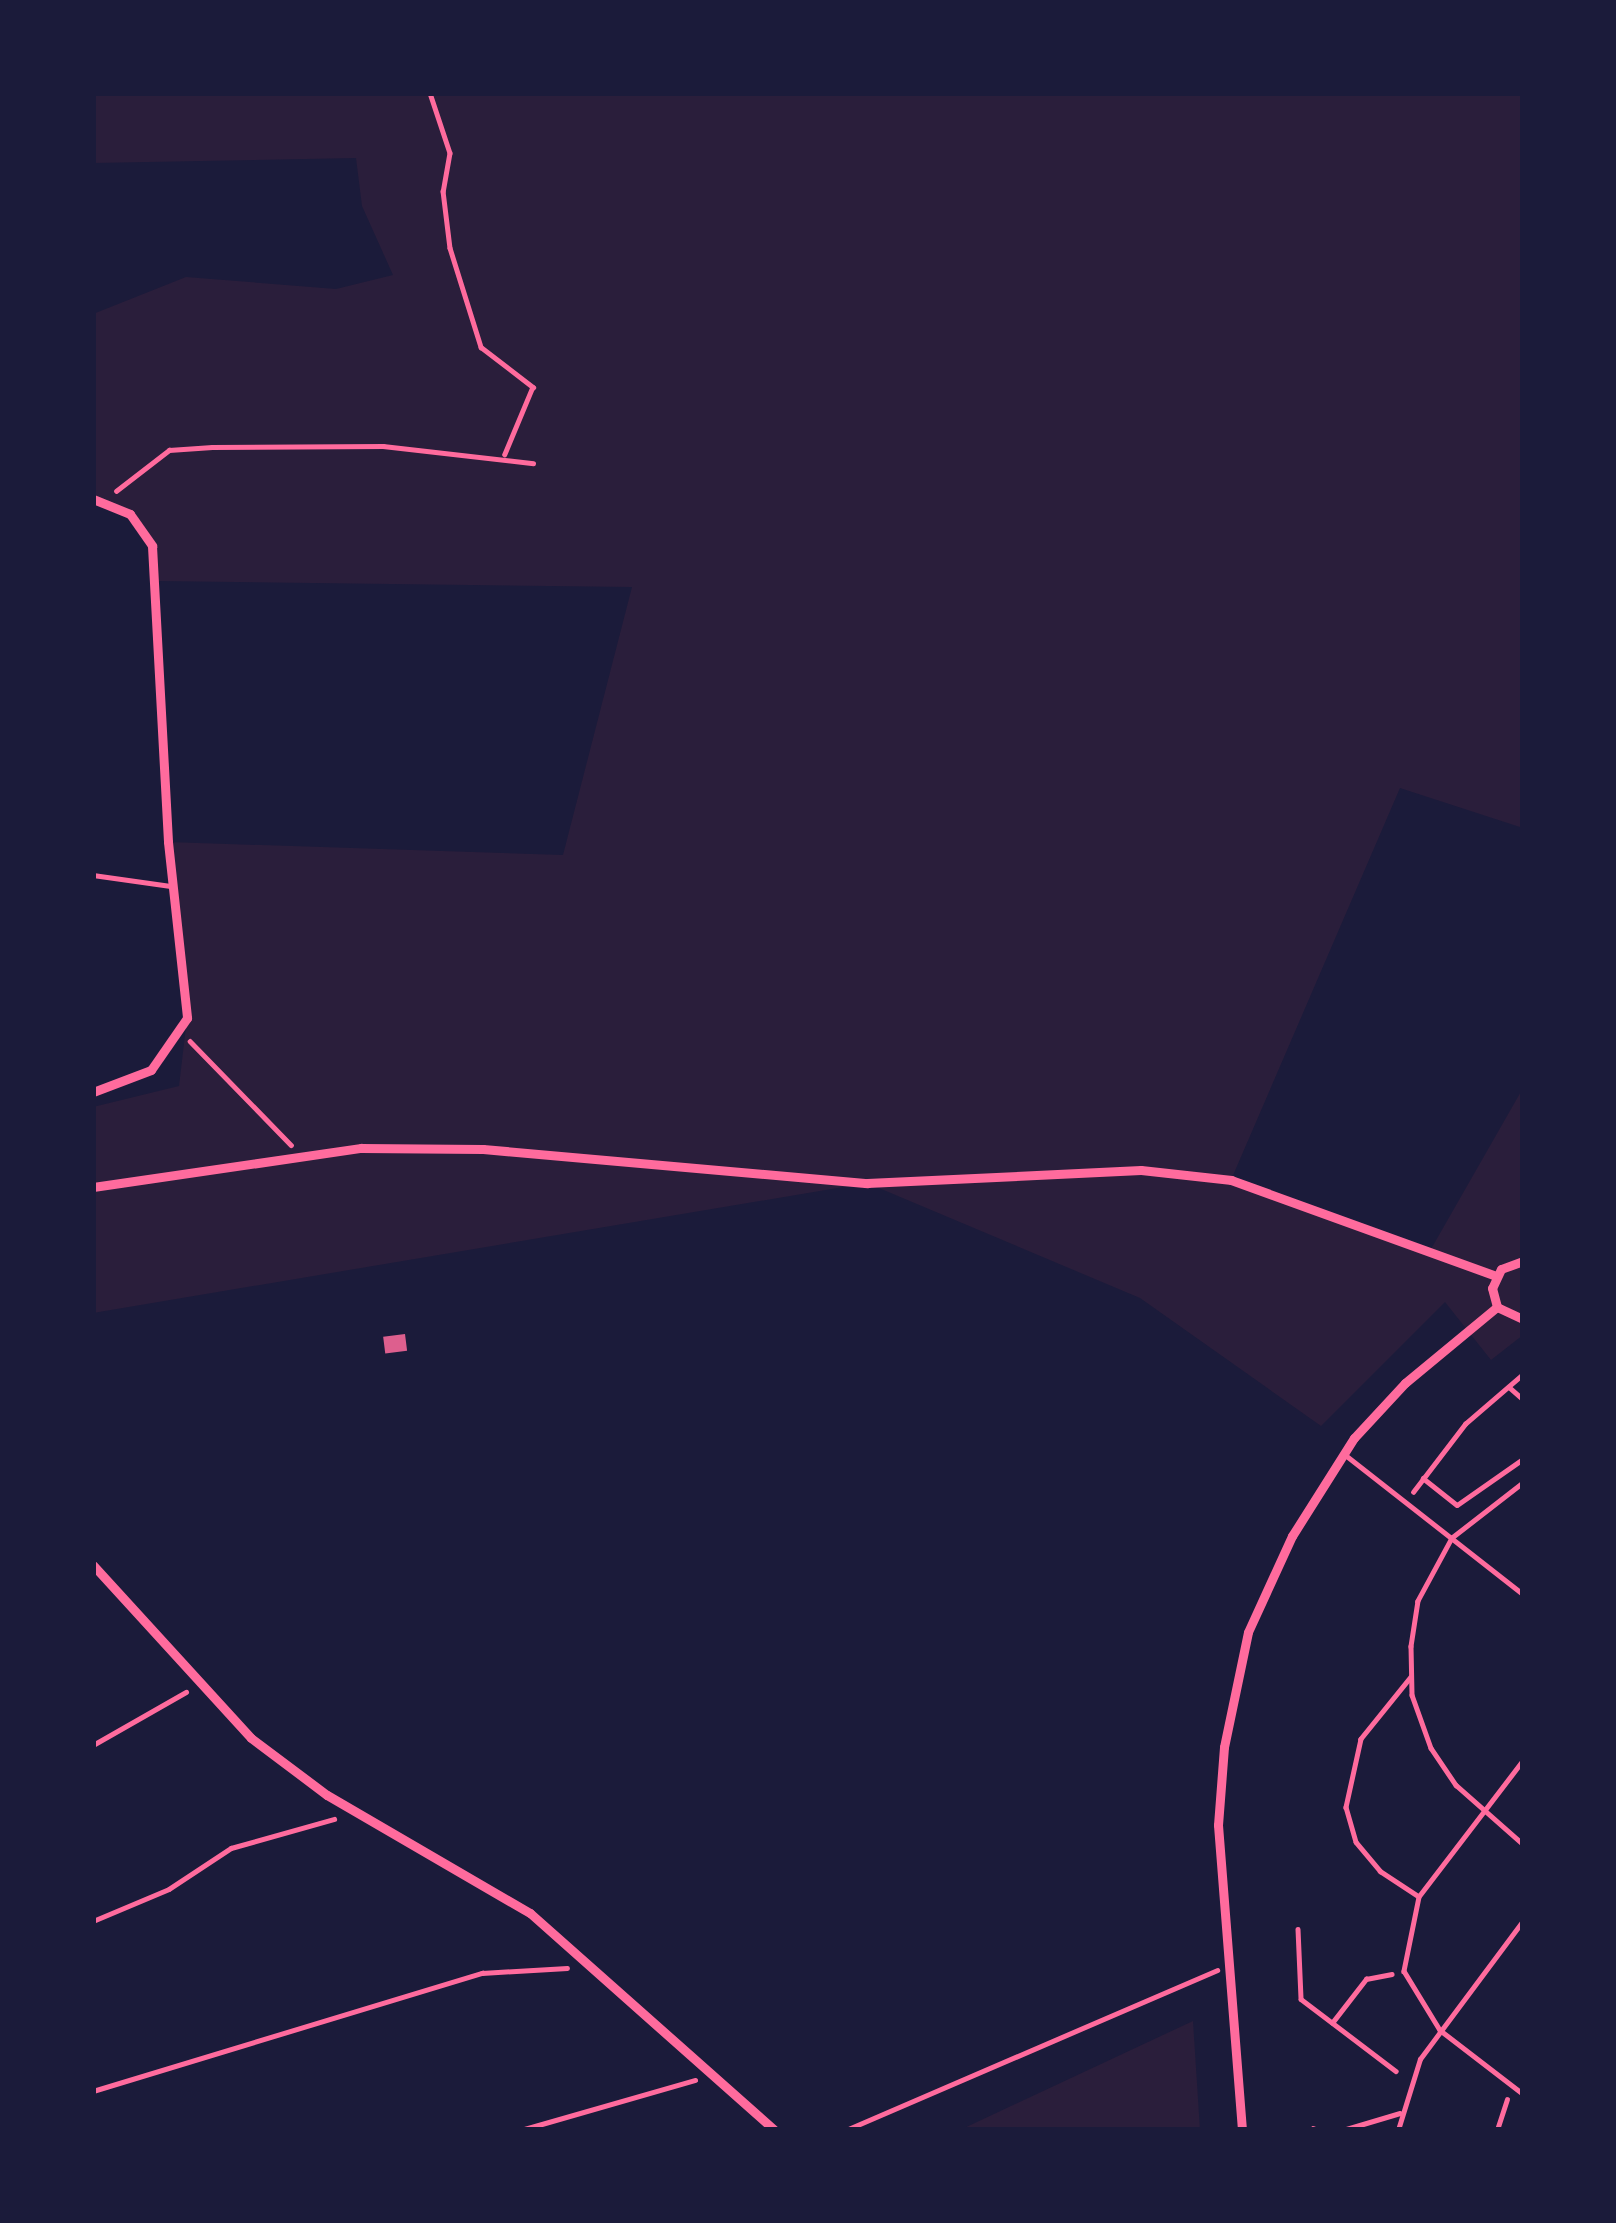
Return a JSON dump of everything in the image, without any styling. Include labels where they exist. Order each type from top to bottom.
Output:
[{"type":"street","points":[[93,1091],[151,1070],[183,1032],[152,546],[130,514],[98,499]]},
{"type":"street","points":[[93,1187],[300,1154],[483,1149],[867,1183],[1084,1169],[1215,1177],[1496,1276],[1523,1261]]},
{"type":"street","points":[[1496,1276],[1497,1307]]},
{"type":"street","points":[[1497,1307],[1523,1319]]},
{"type":"street","points":[[1242,2130],[1218,1825],[1235,1689],[1266,1586],[1343,1453],[1405,1382],[1497,1307]]},
{"type":"street","points":[[93,1565],[196,1686],[251,1738],[357,1813],[530,1913],[774,2130]]},
{"type":"lane","points":[[93,875],[174,886]]},
{"type":"lane","points":[[1343,1453],[1523,1594]]},
{"type":"lane","points":[[1523,1483],[1452,1538],[1418,1601],[1412,1677],[1431,1748],[1483,1812],[1523,1844]]},
{"type":"lane","points":[[1412,1677],[1361,1739],[1346,1807],[1356,1842],[1380,1871],[1419,1897]]},
{"type":"lane","points":[[1523,1761],[1419,1897],[1404,1971],[1440,2030],[1523,2094]]},
{"type":"lane","points":[[1398,2130],[1400,2113],[1440,2030],[1523,1921]]},
{"type":"lane","points":[[1343,2130],[1400,2113]]},
{"type":"path","points":[[430,93],[450,153],[443,191],[450,248],[481,347],[533,387],[505,454]]},
{"type":"path","points":[[98,499],[169,450],[364,446],[505,454],[532,463]]},
{"type":"path","points":[[183,1032],[300,1154]]},
{"type":"path","points":[[1405,1502],[1465,1424],[1523,1374]]},
{"type":"path","points":[[1508,1387],[1523,1399]]},
{"type":"path","points":[[1424,1478],[1457,1505],[1523,1459]]},
{"type":"path","points":[[93,1745],[196,1686]]},
{"type":"path","points":[[93,1921],[170,1889],[231,1848],[357,1813]]},
{"type":"path","points":[[1298,1929],[1301,1999],[1396,2071]]},
{"type":"path","points":[[93,2091],[482,1973],[591,1966]]},
{"type":"path","points":[[846,2130],[1228,1966]]},
{"type":"path","points":[[1332,2023],[1366,1979],[1404,1971]]},
{"type":"path","points":[[520,2130],[712,2075]]},
{"type":"shaded area","points":[[93,93],[1523,93],[1523,828],[1400,788],[1231,1180],[1431,1249],[1523,1088],[1523,1335],[1491,1360],[1445,1302],[1321,1426],[1140,1298],[867,1183],[93,1313],[93,1107],[179,1086],[187,1018],[168,842],[563,855],[632,587],[157,581],[141,525],[93,500],[93,314],[186,277],[336,289],[393,275],[362,206],[356,158],[93,163]]},
{"type":"shaded area","points":[[1193,2021],[1200,2130],[960,2130]]},
{"type":"building","points":[[405,1334],[407,1351],[385,1354],[383,1337]]}]
